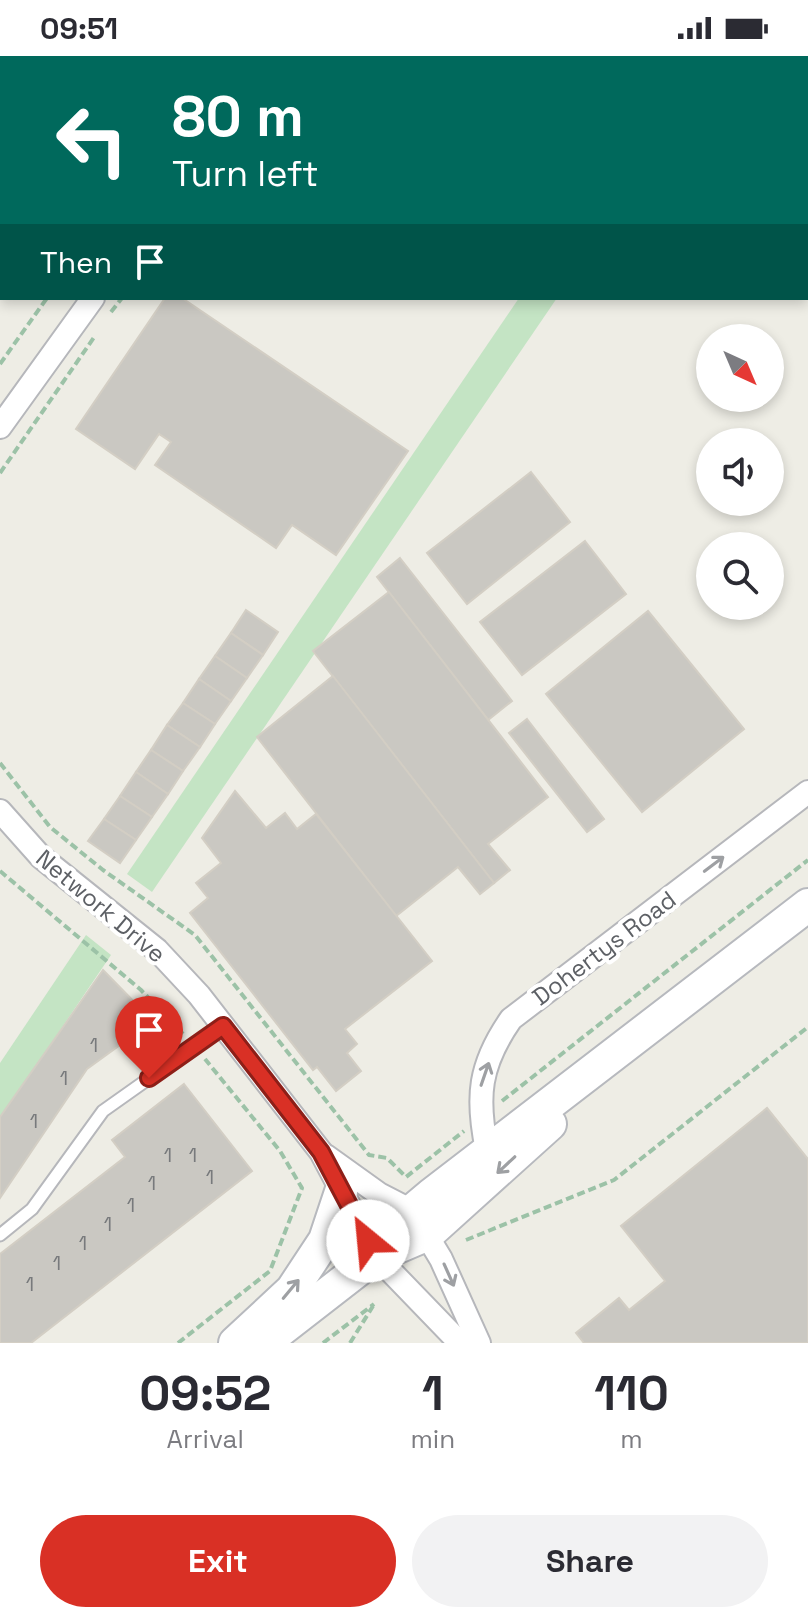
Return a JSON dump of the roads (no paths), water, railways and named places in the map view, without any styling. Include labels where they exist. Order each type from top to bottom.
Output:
[{"type":"main road","points":[[420,1222],[487,1150],[793,921]]},
{"type":"main road","points":[[264,1343],[541,1133],[621,1051]]},
{"type":"main road","points":[[235,1343],[292,1290],[325,1240],[341,1192]]},
{"type":"street","points":[[0,427],[92,300]]},
{"type":"street","name":"Dohertys Road","points":[[487,1150],[480,1118],[480,1083],[499,1036],[511,1019],[808,792]]},
{"type":"street","name":"Network Drive","points":[[0,811],[41,857],[157,950],[199,995],[321,1152],[376,1256],[460,1343]]},
{"type":"street","name":"Network Drive","points":[[321,1152],[420,1222]]},
{"type":"street","points":[[420,1222],[479,1343]]},
{"type":"lane","points":[[0,1235],[32,1209],[103,1111],[223,1026]]}]
